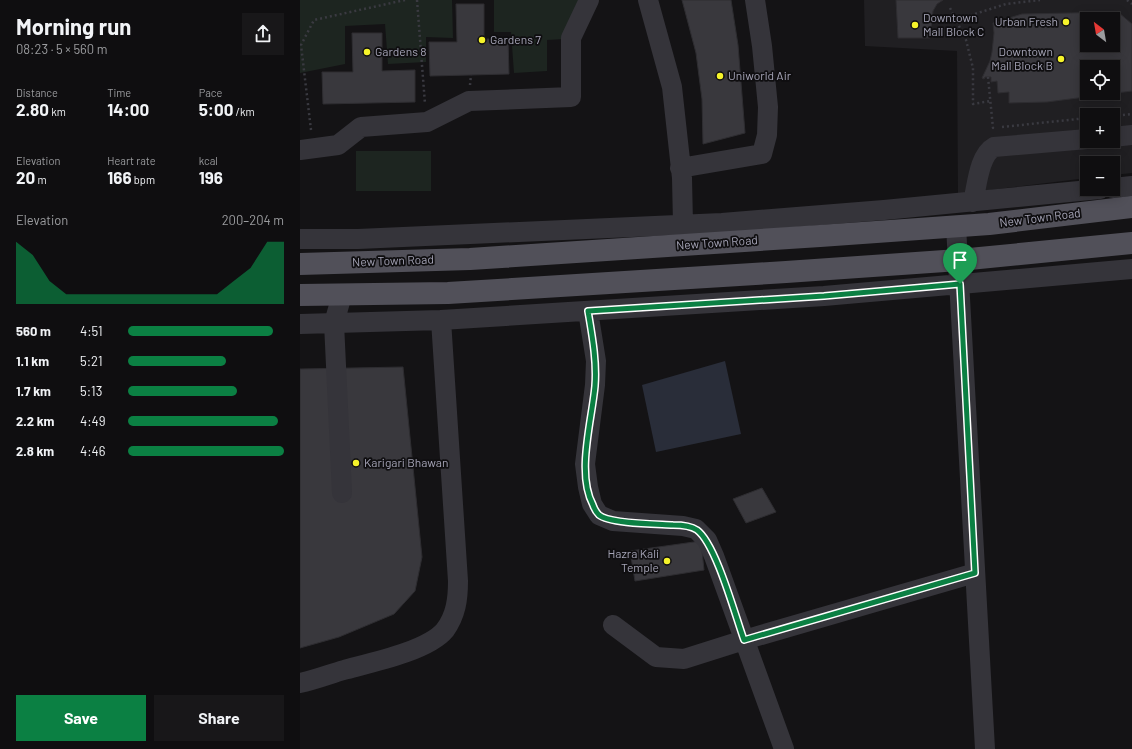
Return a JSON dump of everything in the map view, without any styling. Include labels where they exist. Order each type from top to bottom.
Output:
[{"type":"main road","name":"New Town Road","points":[[300,264],[470,259],[687,231],[956,226],[989,224],[1132,207]]},
{"type":"main road","points":[[300,295],[448,293],[959,260],[1132,243]]},
{"type":"street","points":[[307,150],[338,145],[361,127],[427,122],[469,101],[571,97],[571,38],[589,0]]},
{"type":"street","points":[[648,0],[672,88],[687,231]]},
{"type":"street","points":[[680,168],[762,154],[767,135],[768,106],[762,46],[755,0]]},
{"type":"street","points":[[1120,136],[1132,135]]},
{"type":"street","points":[[973,202],[982,164],[986,153],[990,149],[994,147],[1080,140]]},
{"type":"street","points":[[1120,187],[1132,186]]},
{"type":"street","points":[[300,239],[687,231],[846,213],[1080,191]]},
{"type":"street","points":[[956,226],[985,749]]},
{"type":"street","points":[[300,324],[441,320],[824,296],[1132,270]]},
{"type":"street","points":[[342,295],[334,323],[342,493]]},
{"type":"street","points":[[588,311],[596,361],[595,385],[585,464],[592,504],[599,515],[613,521],[682,526],[696,529],[707,540],[784,749]]},
{"type":"street","points":[[300,683],[410,651],[433,639],[444,631],[451,619],[458,596],[458,581],[441,320]]},
{"type":"street","points":[[613,625],[656,657],[684,659],[744,640],[975,573]]},
{"type":"path","points":[[307,150],[300,46],[314,20],[405,0]]},
{"type":"path","points":[[417,0],[427,122]]},
{"type":"path","points":[[956,20],[1006,4],[1040,0]]},
{"type":"path","points":[[1127,0],[1132,4]]},
{"type":"path","points":[[950,8],[966,40],[973,68],[973,104],[990,102]]},
{"type":"path","points":[[470,86],[471,75]]},
{"type":"path","points":[[988,77],[993,128],[1080,119]]},
{"type":"path","points":[[1120,115],[1132,114]]},
{"type":"shaded area","points":[[300,0],[452,0],[453,38],[426,37],[426,62],[388,64],[385,24],[345,26],[345,64],[300,73]]},
{"type":"shaded area","points":[[494,0],[579,0],[564,39],[547,40],[547,71],[514,73],[511,32],[494,32]]},
{"type":"shaded area","points":[[864,0],[1132,0],[1132,173],[1120,174],[1120,156],[1080,156],[1080,179],[958,194],[957,51],[865,46]]},
{"type":"shaded area","points":[[356,151],[431,151],[431,191],[356,191]]},
{"type":"water","points":[[725,361],[741,434],[656,452],[642,385]]},
{"type":"building","name":"Uniworld Air","points":[[682,0],[731,0],[738,45],[745,133],[703,144],[702,99],[696,53]]},
{"type":"building","name":"Downtown Mall Block C","points":[[896,0],[943,0],[937,4],[933,11],[930,38],[898,38]]},
{"type":"building","name":"Gardens 7","points":[[456,4],[484,4],[484,39],[508,39],[509,74],[430,76],[429,42],[457,42]]},
{"type":"building","name":"Downtown Mall Block B","points":[[1080,13],[1080,52],[1120,52],[1120,14],[1132,24],[1132,91],[1120,93],[1120,60],[1080,60],[1080,98],[1047,102],[1009,103],[1009,92],[998,93],[997,81],[991,82],[991,77],[985,77],[984,79],[982,78],[990,61],[992,52],[994,33],[993,23],[1022,14]]},
{"type":"building","name":"Gardens 8","points":[[352,33],[382,33],[382,71],[415,70],[415,102],[323,104],[322,72],[353,72]]},
{"type":"building","name":"Karigari Bhawan","points":[[403,367],[422,557],[415,591],[394,614],[339,637],[300,648],[300,369]]},
{"type":"building","points":[[762,488],[776,512],[746,523],[733,499]]},
{"type":"building","name":"Hazra Kali Temple","points":[[701,541],[704,570],[635,581],[630,551]]},
{"type":"place","name":"Urban Fresh","points":[[1066,22]]},
{"type":"place","name":"Downtown Mall Block C","points":[[915,25]]},
{"type":"place","name":"Gardens 7","points":[[482,40]]},
{"type":"place","name":"Gardens 8","points":[[367,52]]},
{"type":"place","name":"Downtown Mall Block B","points":[[1061,59]]},
{"type":"place","name":"Uniworld Air","points":[[720,76]]},
{"type":"place","name":"Karigari Bhawan","points":[[356,463]]},
{"type":"place","name":"Hazra Kali Temple","points":[[667,561]]},
{"type":"route","points":[[960,284],[975,573],[744,640],[714,556],[707,540],[696,529],[682,526],[613,521],[599,515],[592,504],[585,464],[595,385],[596,361],[588,311],[824,296],[960,284]]}]
